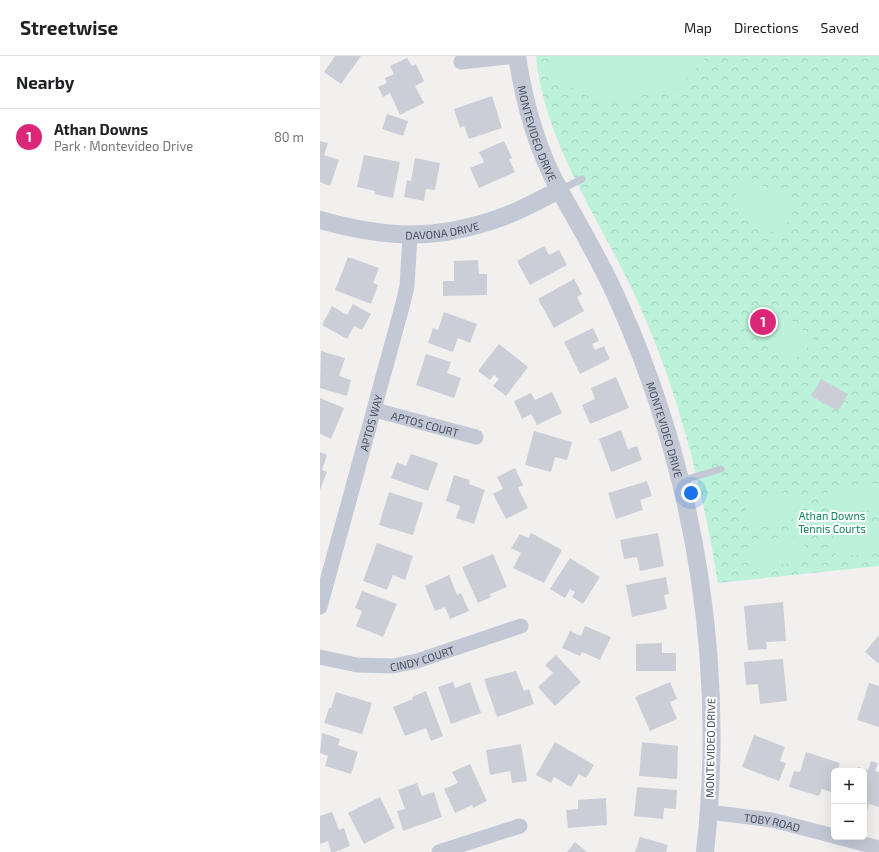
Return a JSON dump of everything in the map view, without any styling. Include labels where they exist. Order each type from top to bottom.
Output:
[{"type":"street","points":[[461,62],[516,56]]},
{"type":"street","name":"MONTEVIDEO DRIVE","points":[[516,56],[528,112],[539,145],[560,190],[589,240],[628,322],[654,392],[680,481],[700,578],[708,646],[711,716],[709,812],[704,852]]},
{"type":"street","name":"DAVONA DRIVE","points":[[320,220],[365,231],[410,236],[436,234],[483,224],[525,208],[560,190]]},
{"type":"street","name":"APTOS WAY","points":[[320,607],[407,286],[410,236]]},
{"type":"street","name":"APTOS COURT","points":[[374,410],[476,437]]},
{"type":"street","name":"CINDY COURT","points":[[320,657],[357,665],[393,666],[417,661],[521,626]]},
{"type":"street","name":"TOBY ROAD","points":[[709,812],[772,820],[831,836]]},
{"type":"street","points":[[439,852],[520,826]]},
{"type":"street","name":"TOBY ROAD","points":[[847,840],[879,848]]},
{"type":"lane","points":[[560,190],[582,179]]},
{"type":"lane","points":[[680,481],[721,469]]},
{"type":"green space","name":"Athan Downs Tennis Courts","points":[[536,56],[879,56],[879,566],[718,583],[712,546],[696,474],[687,438],[665,368],[652,334],[623,270],[576,182],[562,152],[541,89]]},
{"type":"green space","points":[[554,56],[707,56],[680,88],[601,103],[548,75]]},
{"type":"green space","points":[[746,177],[797,205],[780,236],[729,208]]},
{"type":"green space","points":[[789,318],[814,340],[790,365],[766,342]]},
{"type":"green space","points":[[879,483],[879,509],[830,515],[827,489]]},
{"type":"green space","points":[[797,492],[800,518],[747,524],[744,499]]},
{"type":"green space","points":[[879,526],[879,552],[836,557],[833,531]]},
{"type":"green space","points":[[803,535],[806,561],[753,568],[750,542]]},
{"type":"building","points":[[335,56],[361,56],[341,84],[324,72]]},
{"type":"building","points":[[407,58],[412,66],[416,64],[424,81],[415,86],[424,103],[400,115],[390,93],[383,97],[378,87],[387,83],[385,78],[394,74],[390,66]]},
{"type":"building","points":[[492,96],[502,128],[469,139],[464,126],[460,128],[454,109]]},
{"type":"building","points":[[387,114],[408,121],[403,136],[382,129]]},
{"type":"building","points":[[320,141],[328,143],[324,155],[339,160],[330,186],[320,182]]},
{"type":"building","points":[[504,141],[512,158],[509,159],[515,172],[479,188],[470,168],[484,162],[479,152]]},
{"type":"building","points":[[364,155],[400,162],[393,198],[374,194],[375,191],[357,187]]},
{"type":"building","points":[[415,158],[440,163],[435,190],[426,189],[424,201],[404,197],[407,180],[411,181]]},
{"type":"building","points":[[544,246],[549,255],[559,250],[567,265],[530,285],[517,261]]},
{"type":"building","points":[[348,257],[379,268],[373,283],[378,285],[371,304],[335,290]]},
{"type":"building","points":[[478,260],[479,274],[487,274],[487,295],[443,296],[443,281],[454,281],[454,261]]},
{"type":"building","points":[[574,279],[582,294],[577,297],[584,311],[554,328],[538,299]]},
{"type":"building","points":[[353,304],[371,314],[362,330],[354,326],[347,339],[322,325],[332,306],[347,315]]},
{"type":"building","points":[[444,312],[477,324],[470,343],[458,338],[453,352],[428,343],[433,328],[438,330]]},
{"type":"building","points":[[593,328],[599,341],[592,344],[595,350],[604,346],[610,359],[580,374],[564,342]]},
{"type":"building","points":[[499,344],[528,367],[506,396],[493,386],[499,379],[494,375],[490,380],[478,371]]},
{"type":"building","points":[[321,351],[345,358],[339,376],[351,380],[347,396],[320,388]]},
{"type":"building","points":[[426,354],[451,362],[447,373],[461,378],[454,398],[416,385]]},
{"type":"building","points":[[616,377],[629,408],[590,424],[582,405],[595,399],[591,388]]},
{"type":"building","points":[[821,379],[848,394],[838,411],[811,396]]},
{"type":"building","points":[[552,392],[562,413],[537,425],[531,414],[522,419],[514,401],[531,393],[535,400]]},
{"type":"building","points":[[320,398],[344,408],[331,439],[320,434]]},
{"type":"building","points":[[621,430],[628,449],[637,446],[642,460],[611,472],[599,439]]},
{"type":"building","points":[[534,431],[572,442],[567,460],[555,457],[551,472],[525,465]]},
{"type":"building","points":[[320,452],[327,455],[322,470],[327,472],[320,490]]},
{"type":"building","points":[[411,454],[438,463],[428,491],[391,478],[397,462],[406,466]]},
{"type":"building","points":[[515,468],[523,485],[518,488],[528,508],[506,519],[493,494],[503,489],[497,477]]},
{"type":"building","points":[[454,475],[470,480],[469,484],[485,490],[474,524],[456,518],[460,506],[446,501]]},
{"type":"building","points":[[647,481],[652,496],[640,500],[643,510],[616,519],[608,493]]},
{"type":"building","points":[[389,492],[423,503],[413,535],[379,525]]},
{"type":"building","points":[[531,533],[562,550],[544,583],[513,568],[521,553],[511,548],[520,534],[528,538]]},
{"type":"building","points":[[658,533],[664,566],[640,571],[637,557],[624,559],[620,540]]},
{"type":"building","points":[[377,543],[413,556],[405,580],[393,575],[387,590],[363,581]]},
{"type":"building","points":[[493,554],[507,587],[490,594],[491,597],[478,603],[462,567]]},
{"type":"building","points":[[570,558],[600,577],[583,604],[572,597],[575,592],[570,589],[565,598],[550,589]]},
{"type":"building","points":[[449,575],[457,595],[461,593],[469,611],[450,619],[445,607],[435,611],[425,586]]},
{"type":"building","points":[[666,577],[669,594],[664,595],[667,609],[632,617],[626,585]]},
{"type":"building","points":[[362,591],[397,604],[383,637],[356,626],[362,611],[355,608]]},
{"type":"building","points":[[783,602],[786,641],[766,642],[767,649],[748,650],[744,606]]},
{"type":"building","points":[[585,626],[611,637],[600,660],[582,652],[580,656],[562,648],[570,631],[581,636]]},
{"type":"building","points":[[879,635],[879,664],[865,652]]},
{"type":"building","points":[[662,643],[662,653],[676,653],[676,671],[636,671],[636,644]]},
{"type":"building","points":[[556,655],[581,682],[555,706],[538,687],[553,673],[545,665]]},
{"type":"building","points":[[783,659],[787,701],[760,704],[758,684],[746,685],[744,662]]},
{"type":"building","points":[[516,671],[524,691],[529,689],[534,704],[497,717],[484,679]]},
{"type":"building","points":[[453,682],[455,688],[470,682],[481,713],[451,724],[438,687]]},
{"type":"building","points":[[670,682],[677,699],[670,702],[677,719],[650,731],[635,697]]},
{"type":"building","points":[[869,683],[879,686],[879,727],[857,720]]},
{"type":"building","points":[[426,691],[443,736],[431,741],[426,728],[405,736],[393,707],[413,699],[412,697]]},
{"type":"building","points":[[336,692],[372,703],[362,734],[324,723]]},
{"type":"building","points":[[322,733],[340,739],[338,745],[358,752],[351,774],[325,766],[328,756],[320,753]]},
{"type":"building","points":[[754,735],[785,747],[780,761],[786,763],[779,781],[742,767]]},
{"type":"building","points":[[555,742],[594,765],[586,778],[579,774],[571,787],[554,777],[551,783],[536,775]]},
{"type":"building","points":[[642,742],[678,746],[677,779],[639,776]]},
{"type":"building","points":[[521,744],[527,781],[512,783],[510,771],[490,775],[486,750]]},
{"type":"building","points":[[806,752],[840,763],[838,768],[831,768],[831,792],[822,789],[819,796],[789,787],[794,771],[800,772]]},
{"type":"building","points":[[871,761],[878,763],[875,771],[879,772],[879,807],[869,804],[867,811],[867,770]]},
{"type":"building","points":[[470,764],[487,801],[473,808],[472,805],[455,813],[444,789],[458,783],[452,772]]},
{"type":"building","points":[[417,783],[422,796],[434,792],[442,817],[403,831],[397,811],[405,809],[398,790]]},
{"type":"building","points":[[637,787],[677,790],[676,809],[664,808],[663,819],[634,816]]},
{"type":"building","points":[[380,797],[395,828],[364,844],[348,813]]},
{"type":"building","points":[[606,798],[607,825],[568,828],[566,810],[578,809],[578,800]]},
{"type":"building","points":[[332,812],[339,830],[344,828],[350,846],[335,852],[331,852],[328,841],[320,844],[320,816]]},
{"type":"building","points":[[640,837],[668,845],[666,852],[635,852]]},
{"type":"building","points":[[575,842],[587,852],[567,852]]},
{"type":"place","name":"Athan Downs","points":[[763,322]]}]
